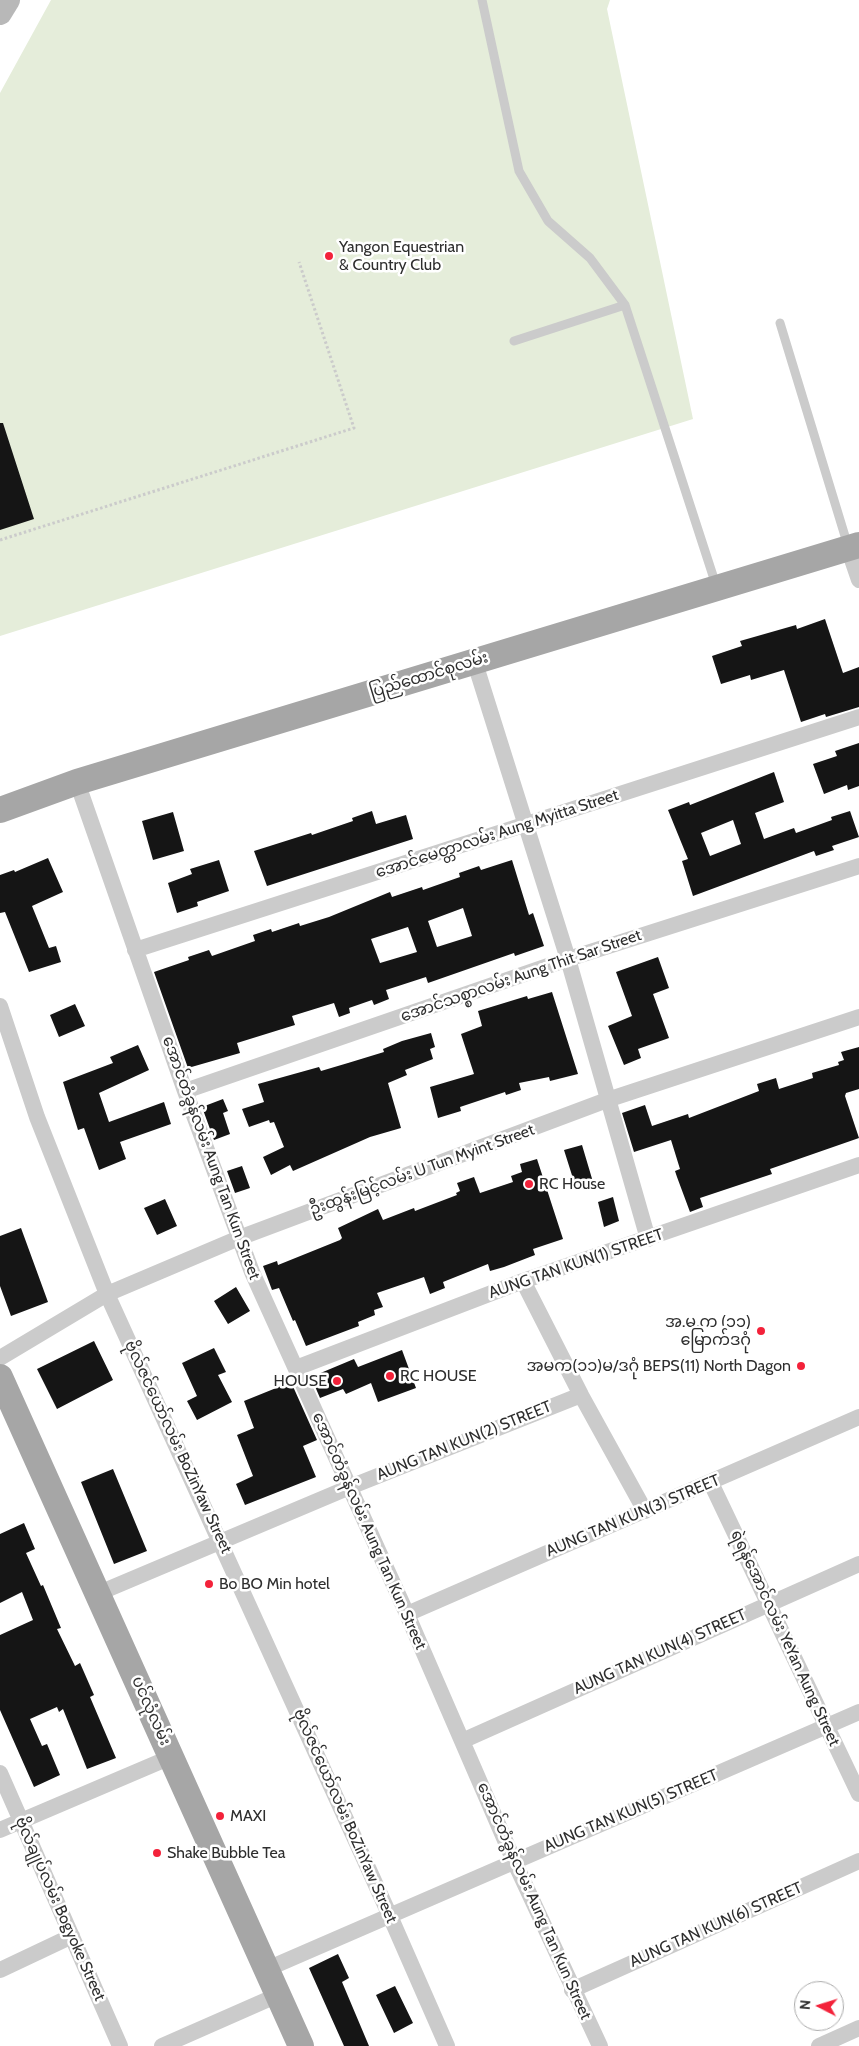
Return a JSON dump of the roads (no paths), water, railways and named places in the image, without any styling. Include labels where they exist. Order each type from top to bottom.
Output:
[{"type":"main road","points":[[0,13],[8,0]]},
{"type":"main road","name":"ပြည်ထောင်စုလမ်း","points":[[0,810],[77,782],[295,717],[474,660],[854,547]]},
{"type":"main road","name":"ပင်လုံလမ်း","points":[[0,1377],[301,2046]]},
{"type":"street","points":[[854,547],[859,580]]},
{"type":"street","points":[[474,660],[568,959],[648,1239]]},
{"type":"street","name":"အောင်မေတ္တာလမ်း Aung Myitta Street","points":[[135,950],[859,717]]},
{"type":"street","name":"အောင်တံခွန်လမ်း Aung Tan Kun Street","points":[[77,782],[185,1091],[239,1238],[407,1614],[514,1862],[572,1990],[600,2046]]},
{"type":"street","name":"အောင်သစ္စာလမ်း Aung Thit Sar Street","points":[[185,1091],[568,959],[859,866]]},
{"type":"street","name":"ဗိုလ်ဇင်ယော်လမ်း BoZinYaw Street","points":[[0,1006],[40,1126],[108,1294],[447,2046]]},
{"type":"street","name":"ဦးထွန်းမြင့်လမ်း U Tun Myint Street","points":[[0,1358],[108,1294],[239,1238],[607,1100],[859,1017]]},
{"type":"street","name":"AUNG TAN KUN(1) STREET","points":[[296,1368],[523,1281],[859,1166]]},
{"type":"street","points":[[523,1281],[581,1395],[645,1511]]},
{"type":"street","name":"AUNG TAN KUN(2) STREET","points":[[98,1593],[350,1487],[581,1395]]},
{"type":"street","name":"AUNG TAN KUN(3) STREET","points":[[407,1614],[712,1483],[859,1417]]},
{"type":"street","name":"ရဲရန်အောင်လမ်း YeYan Aung Street","points":[[712,1483],[859,1794]]},
{"type":"street","name":"AUNG TAN KUN(4) STREET","points":[[462,1741],[859,1564]]},
{"type":"street","name":"AUNG TAN KUN(5) STREET","points":[[266,1969],[859,1712]]},
{"type":"street","points":[[0,1830],[171,1756]]},
{"type":"street","name":"ဗိုလ်ချုပ်လမ်း Bogyoke Street","points":[[0,1773],[120,2046]]},
{"type":"street","name":"AUNG TAN KUN(6) STREET","points":[[572,1990],[859,1861]]},
{"type":"street","points":[[0,1970],[72,1936]]},
{"type":"street","points":[[162,2046],[278,1995]]},
{"type":"street","points":[[819,2046],[859,2028]]},
{"type":"lane","points":[[482,0],[519,171],[548,221],[590,258],[625,305],[717,588]]},
{"type":"lane","points":[[514,341],[625,305]]},
{"type":"lane","points":[[780,323],[854,547]]},
{"type":"place","name":"Yangon Equestrian & Country Club","points":[[329,256]]},
{"type":"place","name":"RC House","points":[[529,1184]]},
{"type":"place","name":"အ.မ.က (၁၁) မြောက်ဒဂုံ","points":[[761,1331]]},
{"type":"place","name":"အမက(၁၁)မ/ဒဂုံ BEPS(11) North Dagon","points":[[801,1366]]},
{"type":"place","name":"RC HOUSE","points":[[390,1376]]},
{"type":"place","name":"HOUSE","points":[[337,1381]]},
{"type":"place","name":"Bo BO Min hotel","points":[[209,1584]]},
{"type":"place","name":"MAXI","points":[[220,1816]]},
{"type":"place","name":"Shake Bubble Tea","points":[[157,1853]]}]
